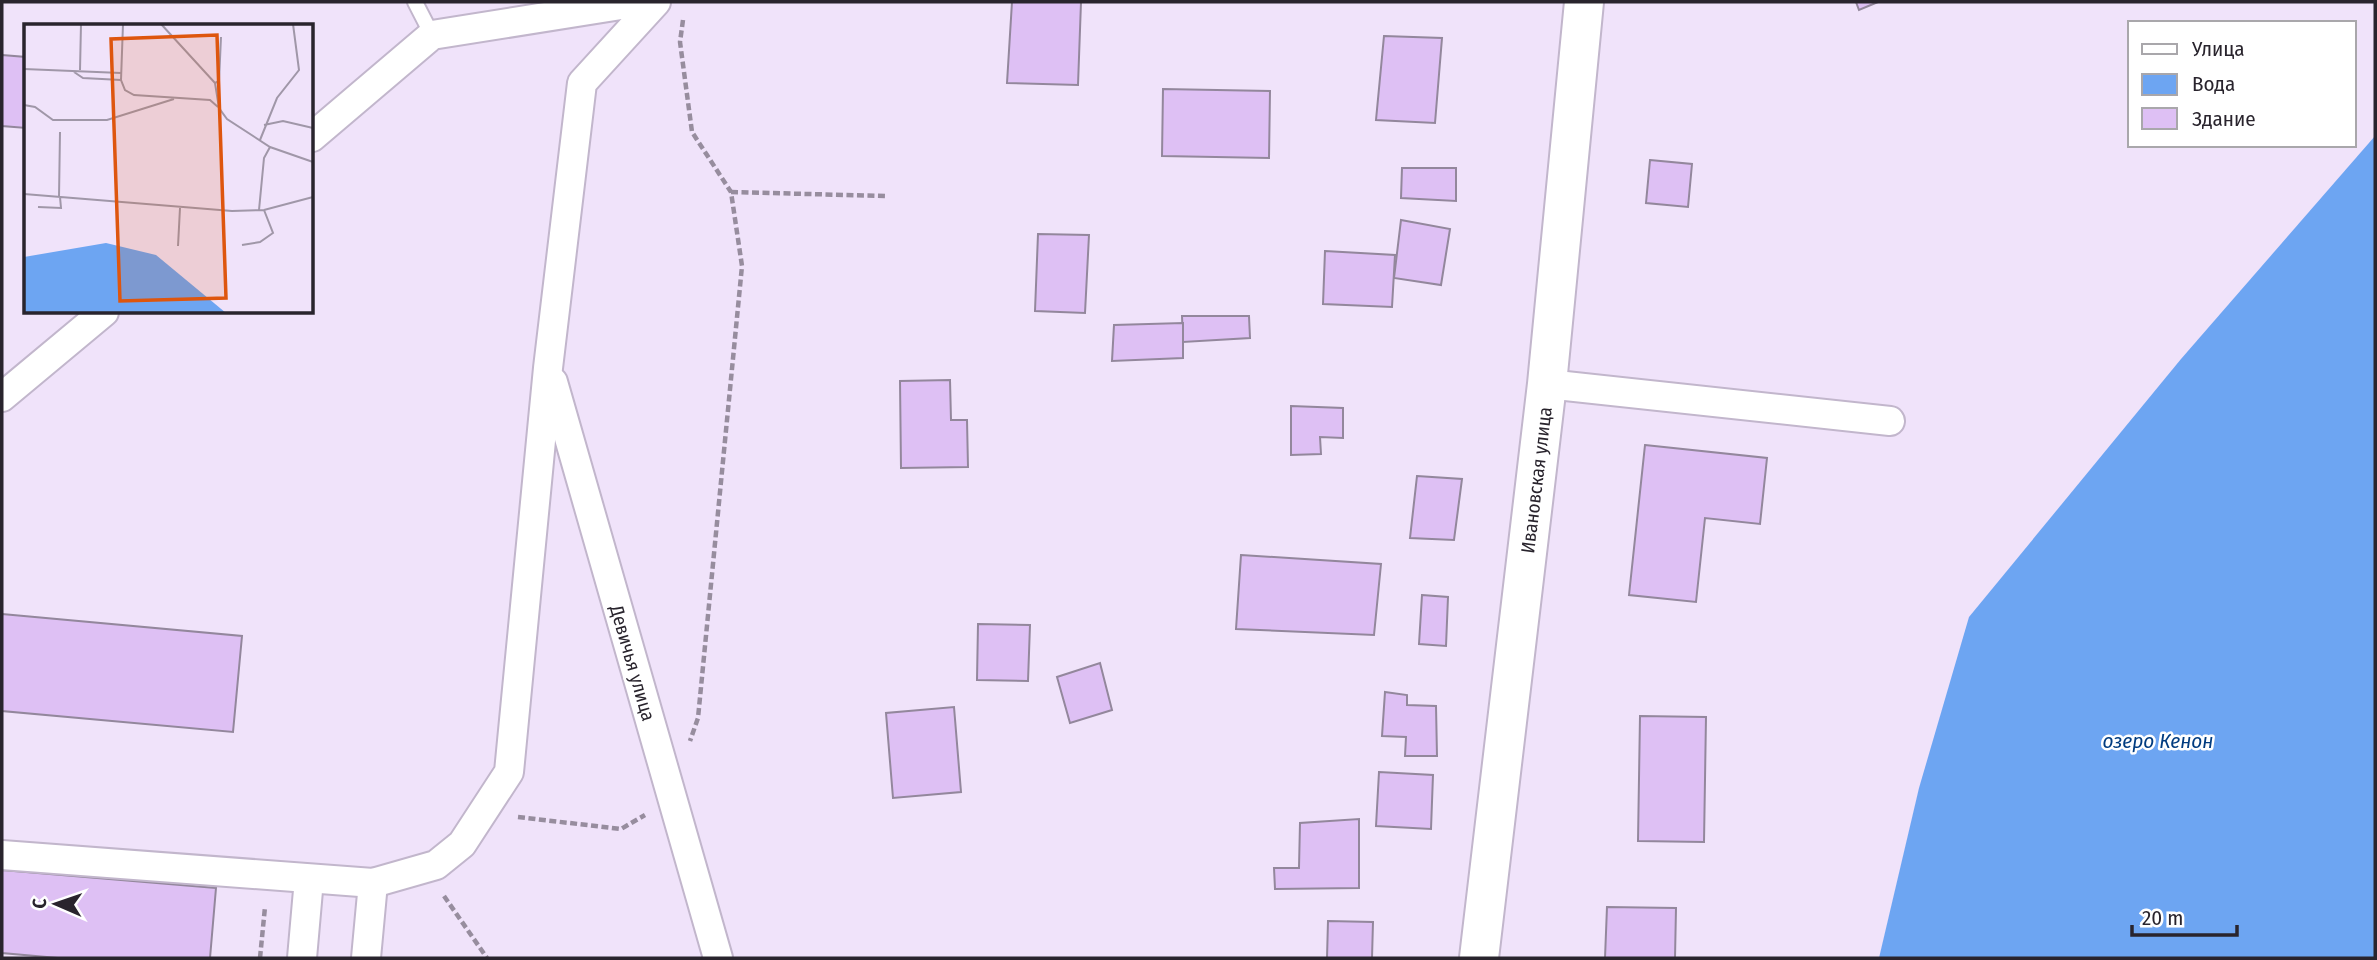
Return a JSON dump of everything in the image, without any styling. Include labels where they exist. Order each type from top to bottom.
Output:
[{"type":"main road","name":"Ивановская улица","points":[[1479,958],[1547,384],[1584,2]]},
{"type":"street","points":[[313,136],[432,35],[640,2]]},
{"type":"street","points":[[2,855],[373,883],[436,865],[462,844],[509,772],[548,368],[582,83],[656,2]]},
{"type":"street","points":[[2,397],[103,313]]},
{"type":"street","name":"Девичья улица","points":[[548,368],[718,958]]},
{"type":"street","points":[[1547,384],[1890,421]]},
{"type":"street","points":[[302,958],[309,878]]},
{"type":"street","points":[[366,958],[373,883]]},
{"type":"lane","points":[[415,2],[432,35]]},
{"type":"path","points":[[483,812],[621,830],[672,799],[698,718],[742,266],[731,192],[692,132],[680,42],[683,15]]},
{"type":"path","points":[[731,192],[885,196]]},
{"type":"path","points":[[425,868],[487,958]]},
{"type":"path","points":[[260,958],[268,876]]},
{"type":"water","name":"озеро Кенон","points":[[2375,136],[2375,958],[1879,958],[1919,788],[1969,617],[2181,359]]},
{"type":"building","points":[[1012,2],[1081,2],[1078,85],[1007,83]]},
{"type":"building","points":[[1856,2],[1878,2],[1859,10]]},
{"type":"building","points":[[1384,36],[1442,38],[1435,123],[1376,120]]},
{"type":"building","points":[[2,55],[24,57],[24,128],[2,126]]},
{"type":"building","points":[[1163,89],[1270,91],[1269,158],[1162,156]]},
{"type":"building","points":[[1650,160],[1692,164],[1688,207],[1646,203]]},
{"type":"building","points":[[1402,168],[1456,168],[1456,201],[1401,198]]},
{"type":"building","points":[[1401,220],[1450,229],[1441,285],[1394,278]]},
{"type":"building","points":[[1038,234],[1089,235],[1085,313],[1035,311]]},
{"type":"building","points":[[1325,251],[1395,255],[1392,307],[1323,304]]},
{"type":"building","points":[[1182,316],[1249,316],[1250,338],[1183,342]]},
{"type":"building","points":[[1183,323],[1183,358],[1112,361],[1114,325]]},
{"type":"building","points":[[950,380],[951,420],[967,420],[968,467],[901,468],[900,381]]},
{"type":"building","points":[[1291,406],[1343,408],[1343,438],[1320,437],[1321,454],[1291,455]]},
{"type":"building","points":[[1645,445],[1767,458],[1760,524],[1705,518],[1696,602],[1629,595]]},
{"type":"building","points":[[1417,476],[1462,479],[1454,540],[1410,538]]},
{"type":"building","points":[[1241,555],[1381,564],[1374,635],[1236,629]]},
{"type":"building","points":[[1422,595],[1448,597],[1446,646],[1419,644]]},
{"type":"building","points":[[2,614],[242,636],[233,732],[2,711]]},
{"type":"building","points":[[978,624],[1030,625],[1028,681],[977,680]]},
{"type":"building","points":[[1100,663],[1112,710],[1070,723],[1057,677]]},
{"type":"building","points":[[1385,692],[1407,695],[1407,705],[1436,706],[1437,756],[1405,756],[1406,737],[1382,736]]},
{"type":"building","points":[[954,707],[961,792],[893,798],[886,713]]},
{"type":"building","points":[[1640,716],[1706,717],[1704,842],[1638,841]]},
{"type":"building","points":[[1379,772],[1433,775],[1431,829],[1376,826]]},
{"type":"building","points":[[1359,819],[1359,888],[1275,889],[1274,868],[1299,868],[1300,823]]},
{"type":"building","points":[[2,870],[216,888],[210,958],[58,958],[2,953]]},
{"type":"building","points":[[1607,907],[1676,908],[1675,958],[1605,958]]},
{"type":"building","points":[[1328,921],[1373,922],[1372,958],[1327,958]]}]
